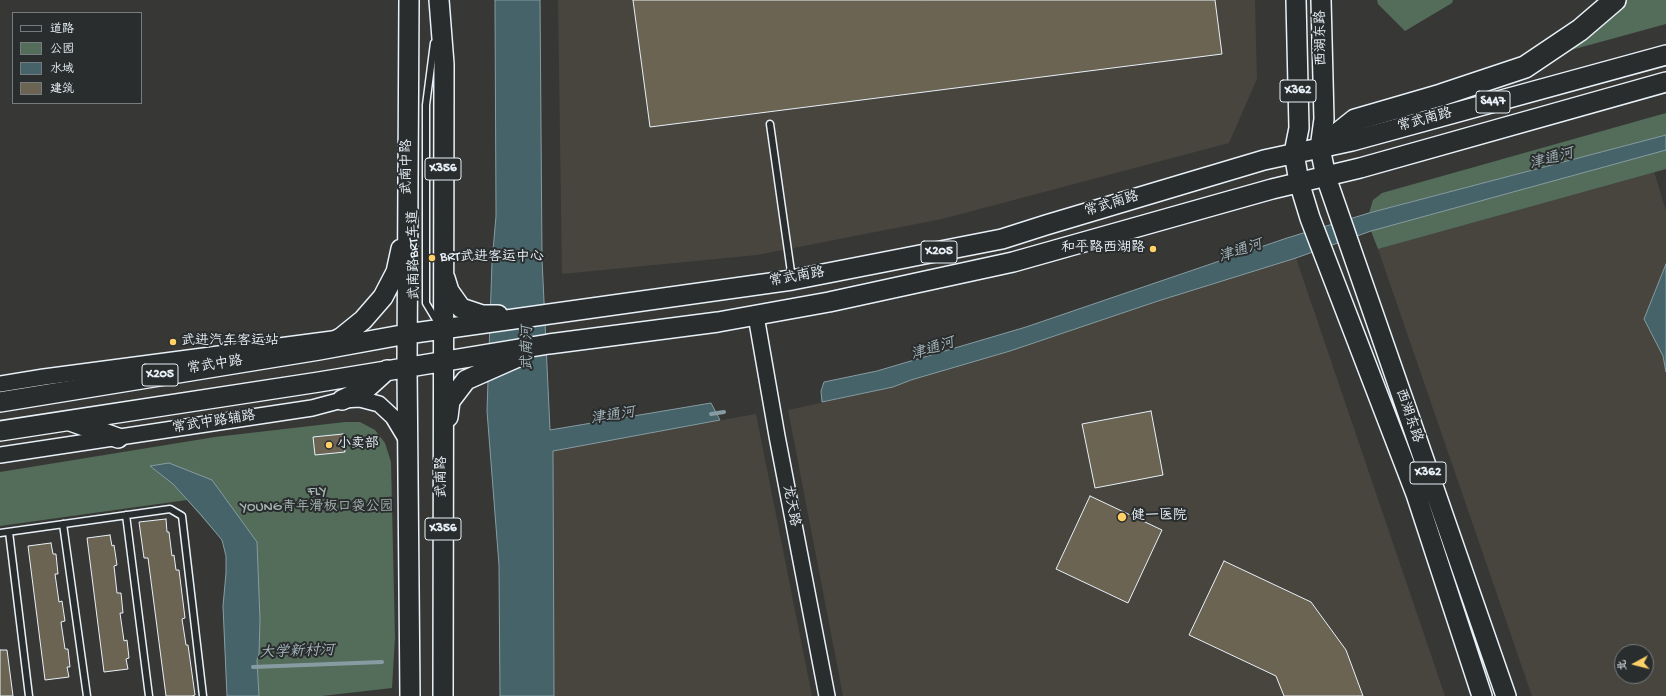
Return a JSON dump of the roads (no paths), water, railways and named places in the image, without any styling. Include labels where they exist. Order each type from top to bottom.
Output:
[{"type":"highway","points":[[1320,148],[1355,120],[1441,95],[1525,67],[1580,30],[1615,0]]},
{"type":"main road","name":"武南中路","points":[[407,334],[409,0]]},
{"type":"main road","name":"西湖东路","points":[[1296,0],[1299,128],[1294,153],[1299,182],[1324,256],[1416,494],[1482,696]]},
{"type":"main road","name":"西湖东路","points":[[1320,148],[1324,119],[1321,0]]},
{"type":"main road","name":"X356","points":[[439,4],[444,64],[442,330]]},
{"type":"main road","name":"常武南路","points":[[481,320],[550,314],[792,280],[1002,239],[1053,222],[1249,164],[1320,148],[1666,55]]},
{"type":"main road","name":"常武南路","points":[[1326,176],[1666,82]]},
{"type":"main road","name":"X362","points":[[1320,148],[1326,176]]},
{"type":"main road","name":"西湖东路","points":[[1326,176],[1350,250],[1506,696]]},
{"type":"main road","name":"X205","points":[[1299,182],[1326,176]]},
{"type":"main road","name":"常武南路","points":[[481,364],[549,344],[756,316],[1012,262],[1299,182]]},
{"type":"main road","points":[[320,350],[342,337],[363,320],[383,297],[396,272],[408,217]]},
{"type":"main road","points":[[442,266],[449,291],[461,308],[481,320]]},
{"type":"main road","name":"X205","points":[[407,334],[442,330],[481,320]]},
{"type":"main road","name":"武南路","points":[[442,330],[442,696]]},
{"type":"main road","name":"X356","points":[[407,334],[410,696]]},
{"type":"main road","name":"常武中路","points":[[0,402],[320,350],[407,334]]},
{"type":"main road","name":"X205","points":[[0,430],[319,382],[443,361],[481,364]]},
{"type":"main road","points":[[442,458],[450,401],[466,380],[481,364]]},
{"type":"main road","points":[[342,400],[366,389],[387,370]]},
{"type":"main road","points":[[67,420],[118,438]]},
{"type":"street","name":"龙天路","points":[[756,316],[777,436],[827,696]]},
{"type":"street","points":[[0,384],[342,337],[407,334]]},
{"type":"street","name":"常武中路辅路","points":[[0,455],[312,408],[342,400],[360,399],[379,404],[393,417],[408,442]]},
{"type":"lane","name":"武南路BRT车道","points":[[439,4],[426,105],[426,303],[442,330]]},
{"type":"lane","points":[[770,124],[792,280]]},
{"type":"lane","points":[[0,533],[170,509],[182,516],[203,696]]},
{"type":"lane","points":[[126,515],[149,696]]},
{"type":"lane","points":[[63,524],[86,696]]},
{"type":"lane","points":[[9,532],[29,696]]},
{"type":"water","name":"武南河","points":[[495,0],[540,0],[542,259],[550,430],[711,403],[720,420],[553,451],[554,696],[500,696],[499,565],[487,411],[492,262],[496,216]]},
{"type":"water","points":[[1666,135],[1666,150],[1371,231],[1296,258],[1158,301],[1010,351],[911,380],[893,387],[822,402],[821,391],[824,382],[877,371],[1026,327],[1287,238],[1369,213]]},
{"type":"water","points":[[1666,264],[1666,372],[1663,356],[1644,319]]},
{"type":"water","points":[[169,463],[212,480],[257,542],[260,620],[259,654],[257,660],[259,696],[227,696],[223,606],[226,556],[222,540],[202,516],[173,484],[150,466]]},
{"type":"waterway","name":"津通河","points":[[711,414],[724,412]]},
{"type":"waterway","name":"大学新村河","points":[[253,667],[382,662]]},
{"type":"place","name":"和平路西湖路","points":[[1153,249]]},
{"type":"place","name":"BRT武进客运中心","points":[[432,258]]},
{"type":"place","name":"武进汽车客运站","points":[[173,342]]},
{"type":"place","name":"小卖部","points":[[329,445]]},
{"type":"place","name":"健一医院","points":[[1122,517]]},
{"type":"park label","name":"FLY YOUNG青年滑板口袋公园","points":[[317,500]]}]
